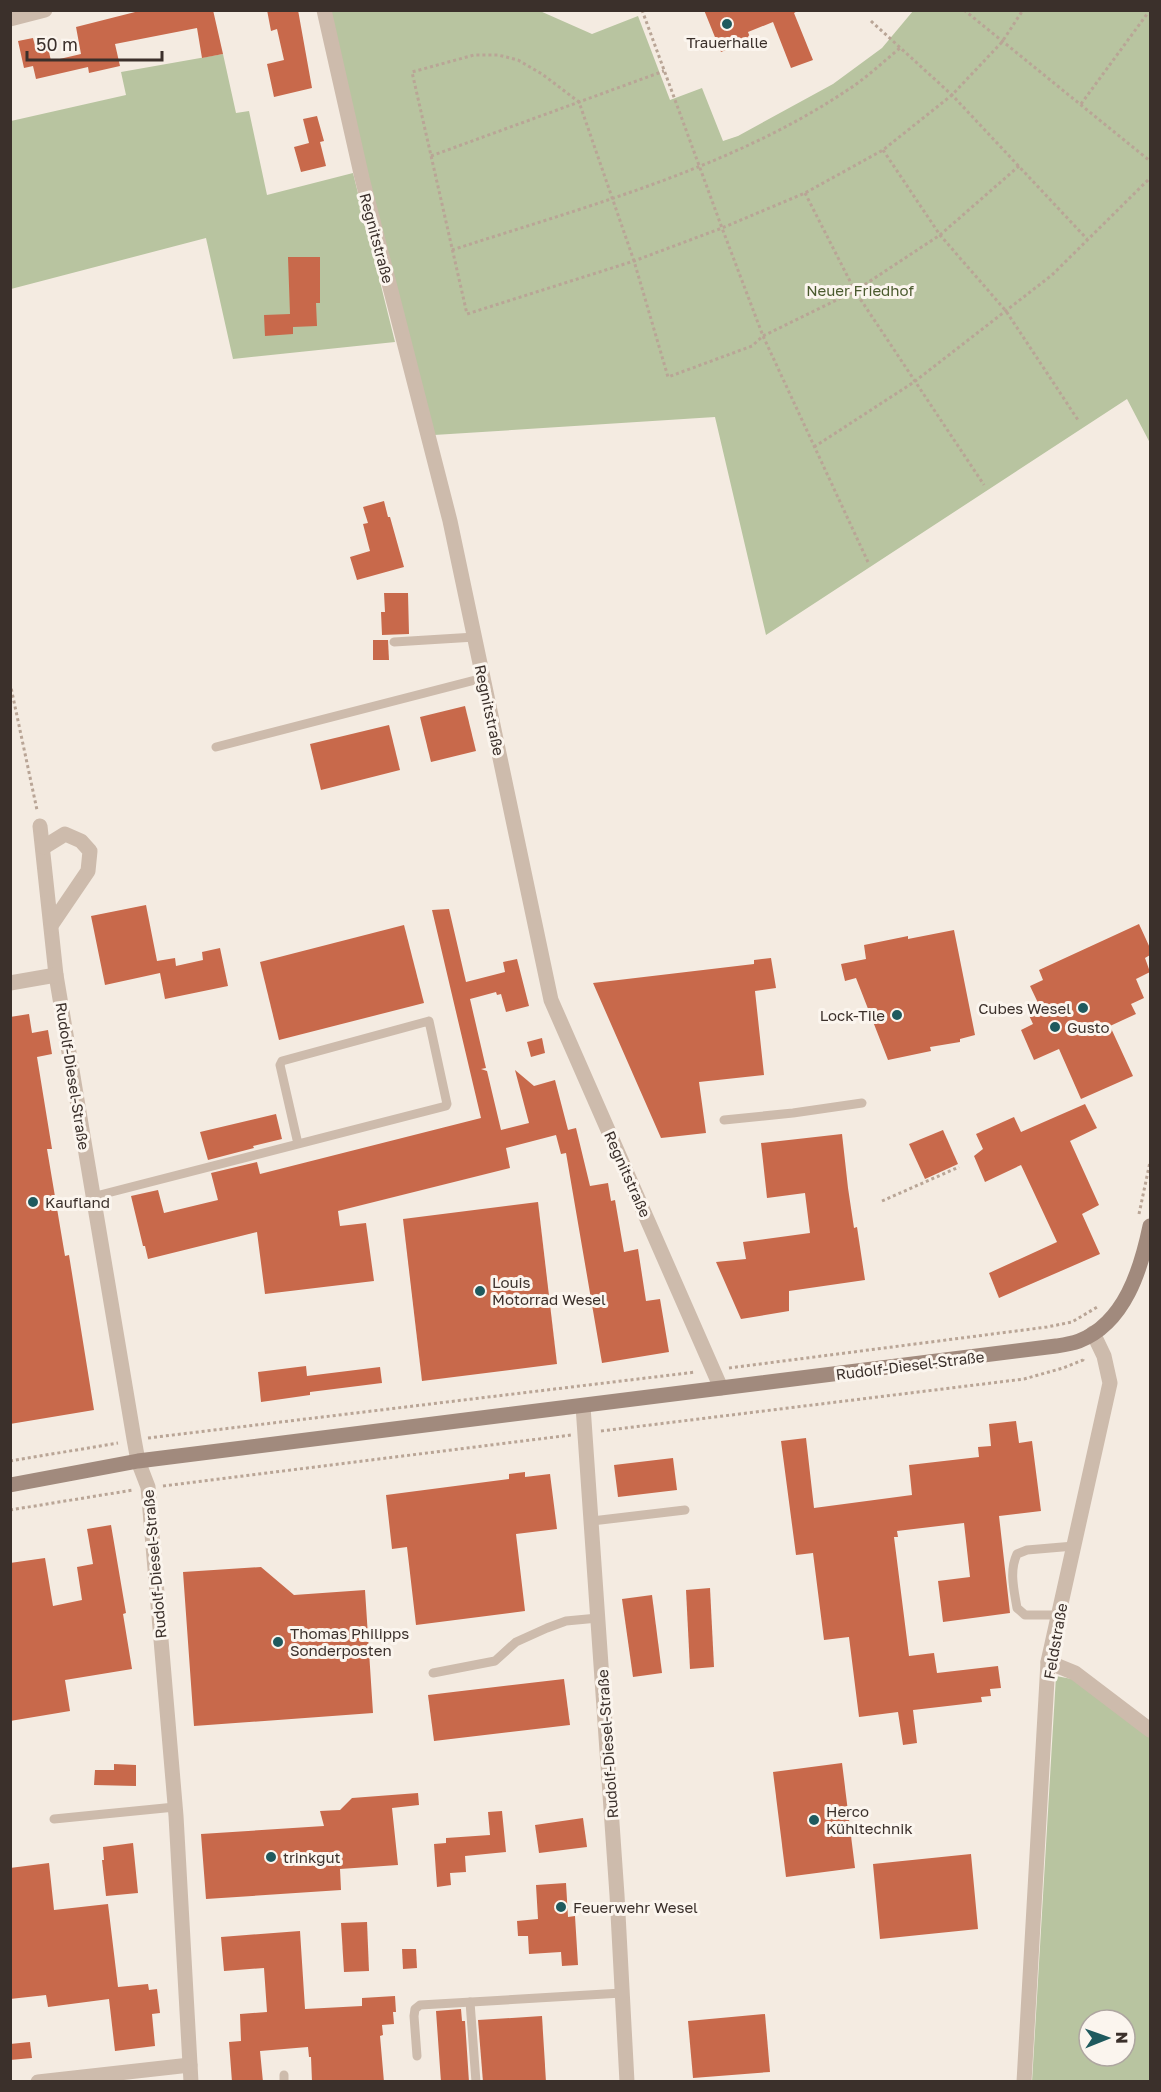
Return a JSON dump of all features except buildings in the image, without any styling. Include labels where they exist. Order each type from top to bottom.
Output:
[{"type":"street","points":[[10,19],[45,10]]},
{"type":"street","name":"Regnitstraße","points":[[324,10],[362,178],[450,521],[551,1000],[721,1388]]},
{"type":"street","name":"Rudolf-Diesel-Straße","points":[[40,826],[56,975],[92,1197],[138,1461],[148,1487],[175,1806],[191,2082]]},
{"type":"street","points":[[44,847],[65,834],[81,841],[90,851],[88,871],[52,924]]},
{"type":"street","points":[[10,983],[56,975]]},
{"type":"street","points":[[1093,1333],[1125,1300],[1137,1277],[1144,1223]]},
{"type":"street","name":"Rudolf-Diesel-Straße","points":[[10,1485],[138,1461],[1056,1347],[1079,1341],[1093,1333]]},
{"type":"street","name":"Feldstraße","points":[[1024,2082],[1048,1662],[1110,1383],[1104,1356],[1093,1333]]},
{"type":"street","name":"Rudolf-Diesel-Straße","points":[[583,1406],[617,1895],[627,2082]]},
{"type":"street","points":[[1048,1662],[1075,1672],[1150,1730]]},
{"type":"street","points":[[38,2082],[190,2065]]},
{"type":"lane","points":[[394,642],[475,637]]},
{"type":"lane","points":[[216,747],[483,678]]},
{"type":"lane","points":[[92,1197],[298,1144],[447,1104],[429,1021],[282,1061],[280,1065],[298,1144]]},
{"type":"lane","points":[[724,1120],[862,1103]]},
{"type":"lane","points":[[592,1521],[685,1510]]},
{"type":"lane","points":[[1059,1615],[1025,1615],[1017,1608],[1012,1563],[1017,1554],[1027,1550],[1074,1546]]},
{"type":"lane","points":[[433,1673],[495,1660],[516,1642],[547,1628],[567,1621],[598,1618]]},
{"type":"lane","points":[[54,1819],[175,1806]]},
{"type":"lane","points":[[417,2056],[414,2016],[417,2007],[622,1993]]},
{"type":"lane","points":[[470,2002],[476,2082]]},
{"type":"path","points":[[642,10],[763,336],[868,562]]},
{"type":"path","points":[[964,10],[1150,161]]},
{"type":"path","points":[[1019,166],[940,234],[855,291],[763,336],[752,346],[668,377],[634,261],[579,102],[526,64],[498,55],[474,55],[412,72],[466,314],[634,261],[722,228],[805,193],[883,150],[952,95],[1002,42],[1023,10]]},
{"type":"path","points":[[1081,104],[1150,10]]},
{"type":"path","points":[[871,21],[952,95],[1088,239]]},
{"type":"path","points":[[452,250],[613,198],[699,166],[778,131],[847,91],[900,48]]},
{"type":"path","points":[[431,156],[664,71]]},
{"type":"path","points":[[883,150],[940,234],[1006,311],[1078,420]]},
{"type":"path","points":[[814,447],[914,382],[1052,275],[1150,178]]},
{"type":"path","points":[[805,193],[855,291],[984,485]]},
{"type":"path","points":[[10,683],[40,826]]},
{"type":"path","points":[[1144,1223],[1150,1162]]},
{"type":"path","points":[[882,1202],[959,1167]]},
{"type":"path","points":[[10,1461],[134,1439],[168,1437],[1047,1327],[1072,1322],[1084,1316],[1106,1298]]},
{"type":"path","points":[[10,1510],[148,1487],[1024,1378],[1063,1368],[1083,1360],[1079,1341]]},
{"type":"green space","name":"Neuer Friedhof","points":[[331,11],[540,11],[592,34],[638,16],[670,100],[702,88],[723,141],[738,136],[833,84],[882,48],[913,11],[1150,11],[1150,443],[1127,399],[766,635],[715,417],[434,435],[372,195]]},
{"type":"green space","points":[[223,54],[236,113],[249,111],[267,195],[353,173],[395,342],[233,359],[206,238],[11,289],[11,121],[126,95],[121,72]]},
{"type":"green space","points":[[1056,1676],[1072,1679],[1150,1738],[1150,2081],[1032,2082]]},
{"type":"place","name":"Trauerhalle","points":[[727,24]]},
{"type":"place","name":"Cubes Wesel","points":[[1083,1008]]},
{"type":"place","name":"Lock-Tile","points":[[897,1015]]},
{"type":"place","name":"Gusto","points":[[1055,1027]]},
{"type":"place","name":"Kaufland","points":[[33,1202]]},
{"type":"place","name":"Louis Motorrad Wesel","points":[[480,1291]]},
{"type":"place","name":"Thomas Philipps Sonderposten","points":[[278,1642]]},
{"type":"place","name":"Herco Kühltechnik","points":[[814,1820]]},
{"type":"place","name":"trinkgut","points":[[271,1857]]},
{"type":"place","name":"Feuerwehr Wesel","points":[[561,1907]]}]
